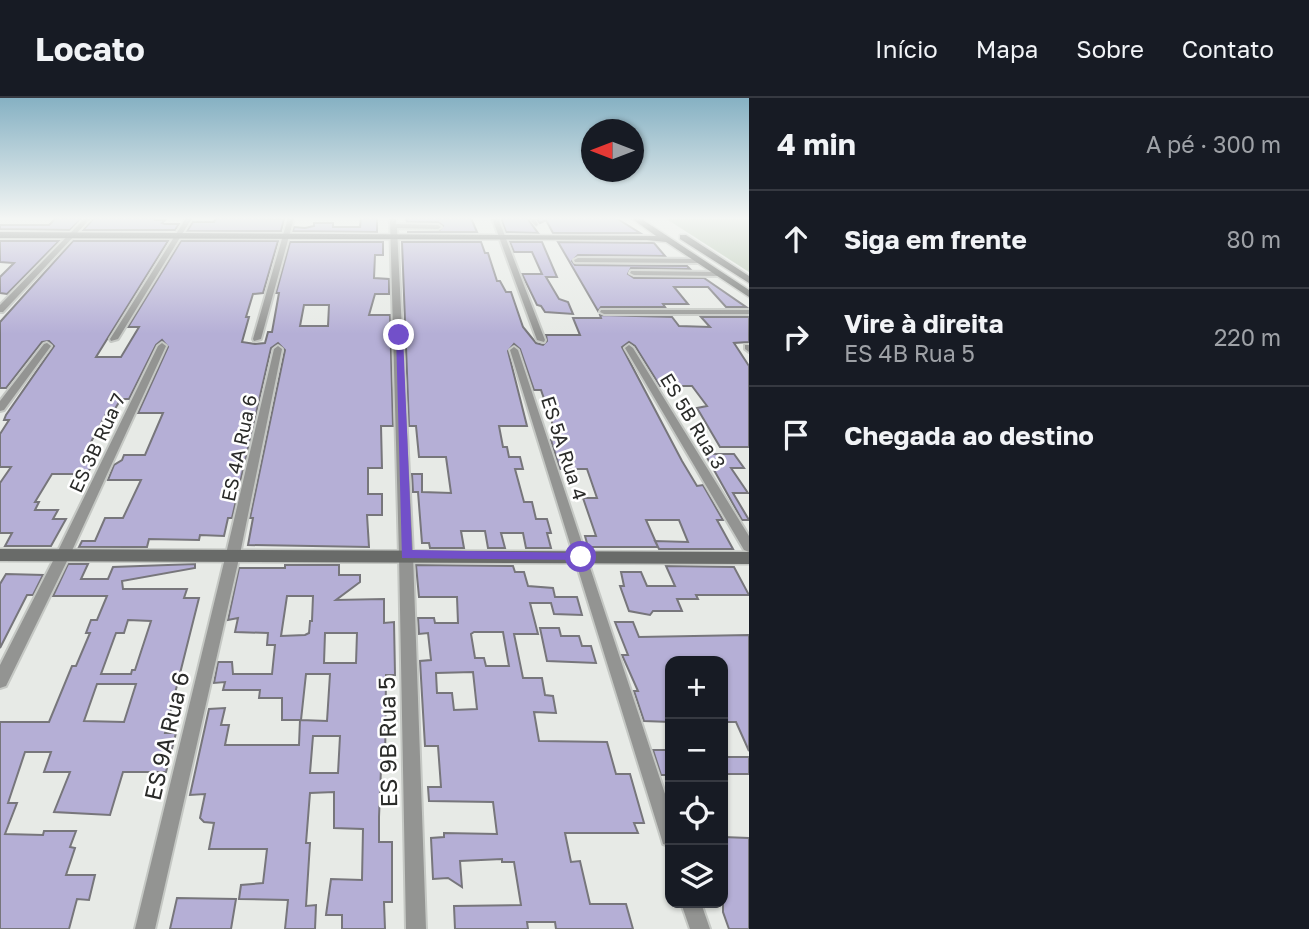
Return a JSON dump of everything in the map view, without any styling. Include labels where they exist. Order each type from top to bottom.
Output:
[{"type":"street","points":[[0,310],[51,257]]},
{"type":"street","points":[[114,339],[165,257]]},
{"type":"street","points":[[257,339],[280,257]]},
{"type":"street","points":[[395,257],[406,555]]},
{"type":"street","points":[[510,257],[541,340]]},
{"type":"street","points":[[693,257],[749,294]]},
{"type":"street","points":[[713,257],[749,280]]},
{"type":"street","points":[[578,260],[700,261]]},
{"type":"street","points":[[634,273],[719,274]]},
{"type":"street","points":[[604,312],[749,312]]},
{"type":"street","points":[[0,408],[47,346]]},
{"type":"street","name":"ES 3B Rua 7","points":[[63,555],[162,346]]},
{"type":"street","name":"ES 5B Rua 3","points":[[629,348],[749,547]]},
{"type":"street","name":"ES 4A Rua 6","points":[[233,554],[278,349]]},
{"type":"street","name":"ES 5A Rua 4","points":[[514,350],[665,821]]},
{"type":"street","name":"ES 9A Rua 6","points":[[145,929],[233,554]]},
{"type":"street","points":[[0,555],[749,558]]},
{"type":"street","points":[[0,681],[63,555]]},
{"type":"street","name":"ES 9B Rua 5","points":[[406,555],[416,929]]},
{"type":"street","points":[[693,908],[700,929]]},
{"type":"green space","points":[[725,257],[749,257],[749,272]]},
{"type":"building","points":[[0,257],[44,257],[7,294],[0,293],[0,277],[14,263],[0,262]]},
{"type":"building","points":[[59,257],[158,257],[96,357],[121,357],[139,327],[128,327],[171,257],[273,257],[263,293],[253,294],[246,317],[249,317],[242,342],[255,344],[265,343],[268,332],[272,332],[279,293],[276,293],[286,257],[375,257],[374,278],[389,279],[389,294],[375,294],[369,315],[390,315],[393,426],[381,426],[382,468],[368,468],[368,494],[382,494],[382,515],[367,515],[369,547],[248,545],[253,518],[250,518],[285,350],[278,343],[271,348],[232,518],[228,518],[224,536],[200,535],[199,540],[149,539],[147,547],[79,547],[82,541],[95,541],[105,518],[123,518],[141,480],[108,480],[114,465],[122,460],[124,455],[145,455],[163,413],[138,413],[168,347],[162,340],[156,345],[129,399],[121,399],[113,412],[107,412],[85,453],[99,453],[87,474],[52,474],[35,502],[39,502],[35,510],[58,510],[53,519],[66,519],[51,546],[5,546],[12,533],[0,533],[0,483],[11,467],[0,467],[0,434],[9,420],[4,420],[6,415],[54,346],[49,341],[42,342],[6,388],[0,388],[0,322]],"holes":[[[304,305],[329,305],[328,326],[300,326]]]},
{"type":"building","points":[[403,257],[489,257],[497,281],[500,281],[506,292],[511,292],[523,327],[536,343],[543,345],[547,341],[546,335],[580,335],[573,318],[601,318],[600,315],[672,317],[679,326],[710,327],[701,317],[749,317],[749,342],[734,343],[749,366],[749,447],[720,447],[697,408],[707,406],[692,386],[660,386],[635,346],[629,342],[622,347],[682,461],[697,486],[703,485],[723,520],[717,520],[733,549],[588,547],[585,536],[596,536],[583,498],[597,498],[587,469],[560,469],[551,440],[558,440],[541,390],[534,390],[520,349],[514,344],[508,351],[527,426],[499,426],[503,447],[507,447],[509,457],[520,457],[523,469],[515,469],[524,502],[532,502],[536,519],[547,519],[551,548],[526,548],[523,533],[501,533],[505,548],[488,548],[485,531],[461,531],[464,548],[430,548],[429,543],[422,543],[418,492],[413,492],[412,474],[422,474],[422,492],[451,493],[446,457],[419,457],[416,426],[409,426]],"holes":[[[646,520],[679,520],[688,542],[655,541]]]},
{"type":"building","points":[[534,257],[548,257],[557,277],[546,277],[559,299],[568,302],[573,314],[545,312],[537,305],[522,274],[542,274]]},
{"type":"building","points":[[567,257],[576,257],[572,261],[575,265],[687,266],[690,269],[631,268],[628,274],[634,278],[704,278],[746,307],[726,307],[708,287],[674,287],[688,304],[663,304],[665,307],[601,307],[598,311]]},
{"type":"building","points":[[705,454],[734,454],[744,468],[731,468],[748,493],[733,493],[749,520],[742,520]]},
{"type":"building","points":[[68,564],[88,564],[81,579],[108,579],[113,567],[195,564],[195,568],[122,581],[123,589],[187,589],[184,598],[199,598],[165,733],[176,733],[166,772],[123,772],[110,815],[54,812],[70,772],[44,772],[51,752],[25,752],[8,803],[17,803],[5,834],[43,835],[44,831],[76,831],[70,847],[75,848],[66,875],[95,875],[89,900],[77,899],[69,929],[0,929],[0,722],[49,722],[72,666],[76,666],[90,633],[86,633],[91,620],[97,620],[107,596],[53,596]],"holes":[[[128,620],[151,621],[135,670],[132,670],[131,674],[101,674],[116,633],[124,633]],[[97,684],[136,684],[124,722],[84,721]]]},
{"type":"building","points":[[285,565],[339,565],[339,575],[360,575],[360,582],[336,600],[384,599],[384,623],[394,622],[395,675],[386,675],[385,770],[381,769],[379,817],[379,842],[392,842],[392,902],[384,902],[385,929],[342,929],[342,915],[326,915],[331,879],[362,880],[363,829],[334,828],[334,792],[310,793],[306,843],[310,843],[306,906],[316,905],[315,929],[285,929],[288,900],[239,899],[241,885],[263,883],[267,849],[209,849],[214,823],[204,822],[200,818],[205,794],[190,795],[209,709],[225,708],[221,725],[229,725],[225,745],[299,745],[300,720],[282,720],[282,698],[259,698],[260,690],[223,690],[225,682],[214,683],[218,662],[232,662],[233,674],[272,674],[275,645],[267,645],[268,633],[235,632],[238,618],[228,620],[239,568],[285,568]],"holes":[[[287,596],[313,596],[309,633],[281,636]],[[325,633],[357,633],[356,663],[324,663]],[[306,674],[330,674],[327,721],[301,720]],[[313,736],[340,736],[338,773],[310,773]]]},
{"type":"building","points":[[416,565],[513,566],[515,572],[524,572],[528,586],[553,588],[555,597],[577,597],[582,615],[554,614],[551,603],[530,603],[538,634],[514,634],[523,678],[542,678],[545,695],[553,696],[556,713],[534,712],[539,741],[607,742],[616,774],[630,774],[644,823],[634,823],[638,833],[565,833],[571,862],[580,861],[590,904],[626,904],[633,929],[556,929],[555,922],[527,922],[528,929],[455,929],[454,906],[521,905],[514,862],[502,862],[502,859],[460,861],[462,887],[448,878],[433,879],[431,838],[444,837],[444,833],[497,834],[493,802],[429,801],[428,787],[441,787],[438,746],[425,746],[420,661],[431,660],[428,633],[419,634],[418,618],[434,618],[435,623],[458,623],[457,597],[419,597]],"holes":[[[503,632],[509,666],[486,666],[484,658],[475,658],[471,634]],[[473,672],[477,709],[454,710],[452,693],[437,693],[436,673]]]},
{"type":"building","points":[[666,566],[734,567],[749,595],[696,595],[698,599],[677,599],[682,611],[653,611],[650,615],[629,611],[620,586],[624,586],[621,572],[641,572],[647,586],[675,586]]},
{"type":"building","points":[[6,574],[43,575],[33,595],[27,595],[0,648],[0,584]]},
{"type":"building","points":[[615,622],[633,622],[639,637],[749,635],[749,751],[736,722],[728,722],[728,656],[665,656],[665,722],[644,721],[634,691],[638,691],[622,655],[628,655]]},
{"type":"building","points":[[540,628],[559,628],[561,636],[579,636],[582,646],[591,646],[596,663],[547,661]]},
{"type":"building","points":[[653,750],[665,750],[665,775],[661,775]]},
{"type":"building","points":[[728,757],[749,757],[749,774],[728,774]]},
{"type":"building","points":[[728,837],[749,838],[749,929],[729,929],[723,908],[728,908]]},
{"type":"building","points":[[177,898],[236,899],[231,929],[170,929]]},
{"type":"route","points":[[399,335],[406,555],[581,557]]}]
